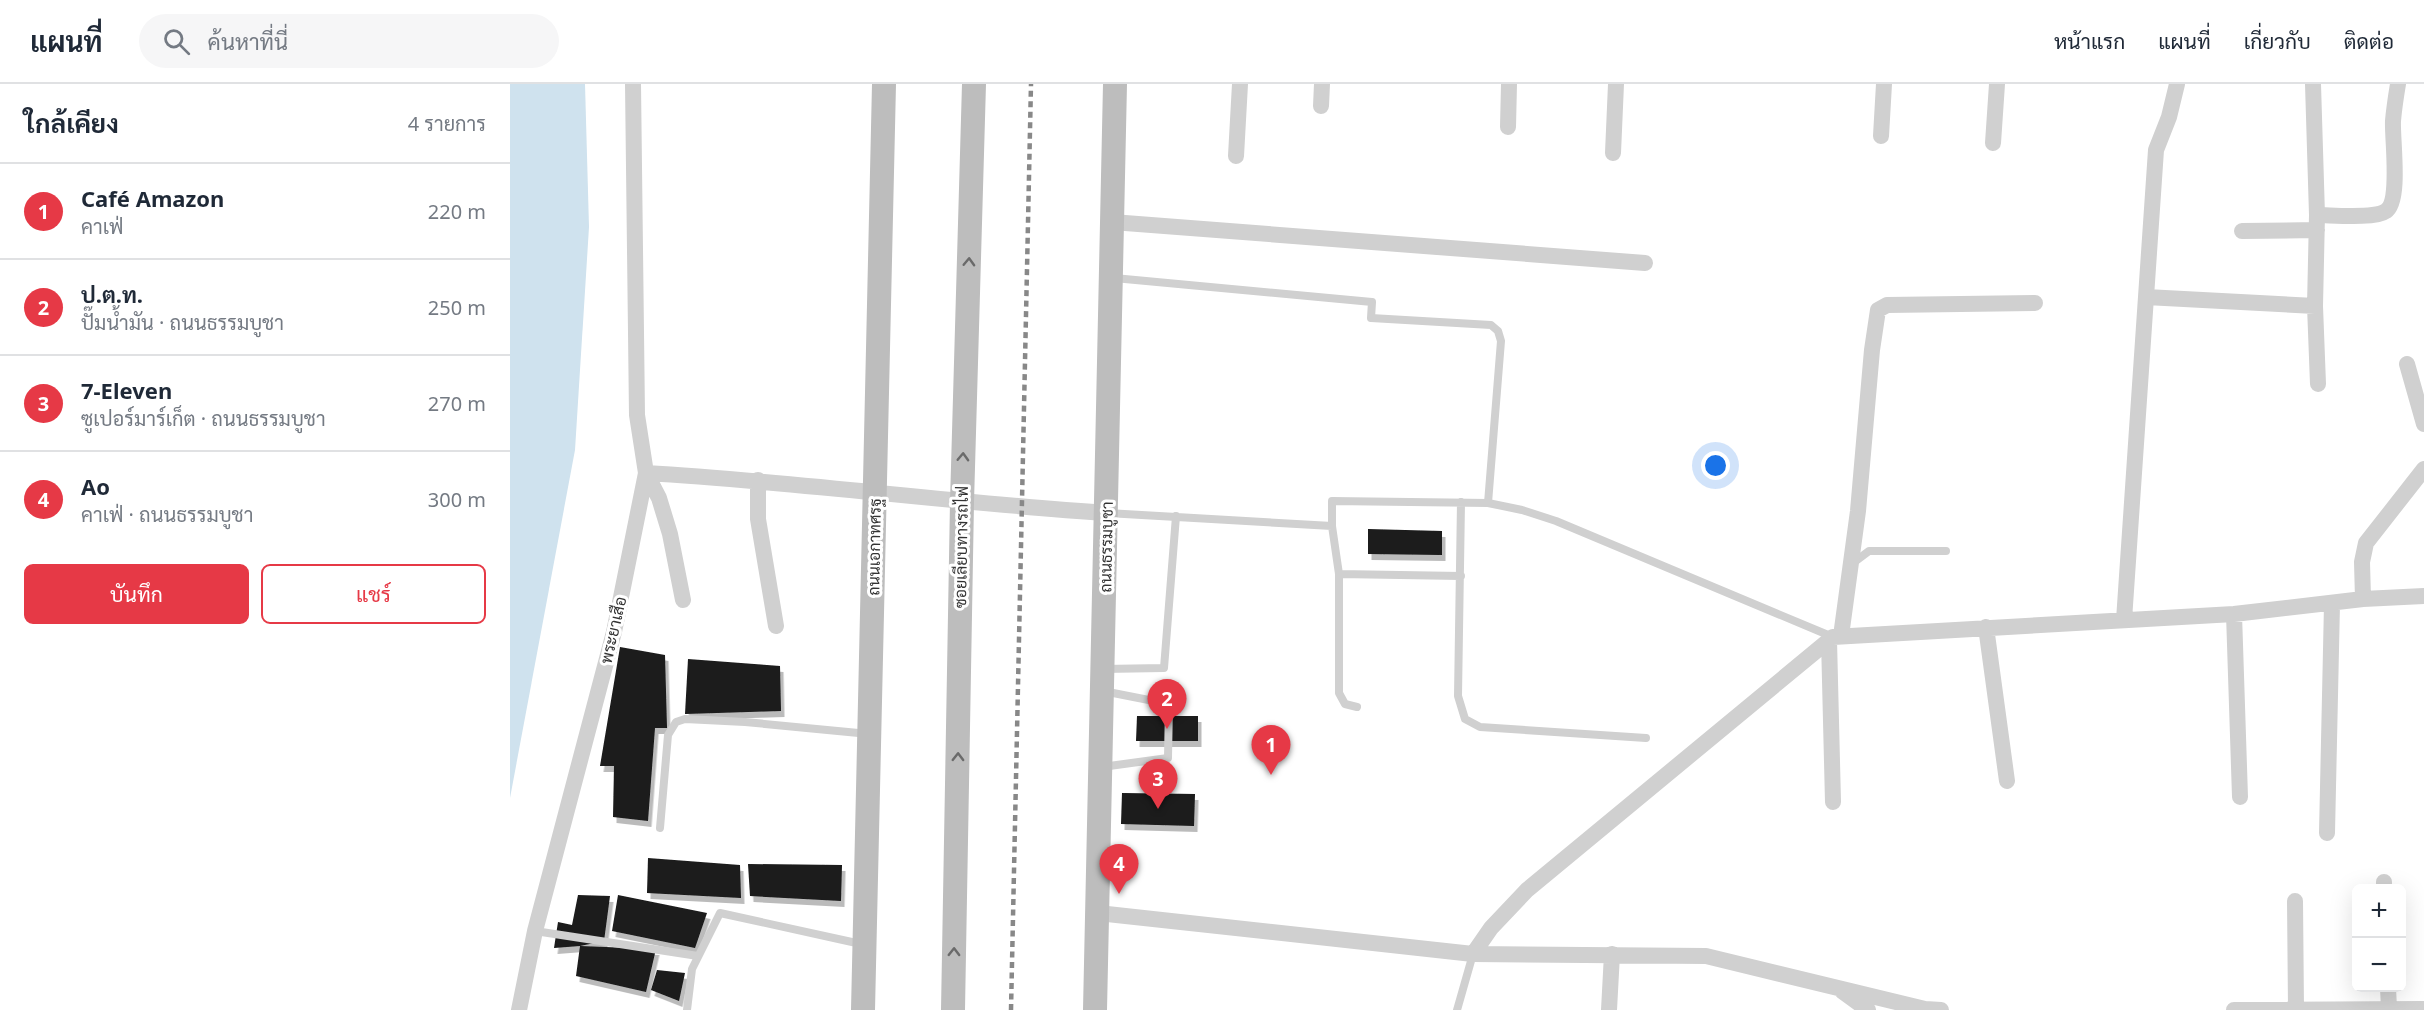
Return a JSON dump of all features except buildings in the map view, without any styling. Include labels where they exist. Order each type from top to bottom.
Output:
[{"type":"main road","name":"ถนนเอกาทศรฐ","points":[[863,1010],[884,84]]},
{"type":"main road","name":"ซอยเลียบทางรถไฟ","points":[[953,1010],[962,502],[974,84]]},
{"type":"main road","name":"ถนนธรรมบูชา","points":[[1095,1010],[1115,84]]},
{"type":"street","points":[[633,84],[637,415],[646,473],[659,498],[670,534],[683,600]]},
{"type":"street","points":[[1236,156],[1240,84]]},
{"type":"street","points":[[1321,106],[1322,84]]},
{"type":"street","points":[[1508,127],[1509,84]]},
{"type":"street","points":[[1613,153],[1616,84]]},
{"type":"street","points":[[1881,136],[1884,84]]},
{"type":"street","points":[[1993,143],[1997,84]]},
{"type":"street","points":[[2124,620],[2156,150],[2169,117],[2176,84]]},
{"type":"street","points":[[2313,84],[2318,384]]},
{"type":"street","points":[[2242,231],[2385,213],[2392,205],[2394,191],[2393,120],[2398,84]]},
{"type":"street","points":[[1112,222],[1645,263]]},
{"type":"street","points":[[2146,297],[2315,306]]},
{"type":"street","points":[[1833,802],[1834,638],[1851,566],[1878,310],[1887,305],[2035,303]]},
{"type":"street","points":[[2407,364],[2424,424]]},
{"type":"street","points":[[2363,599],[2362,562],[2366,543],[2417,488],[2424,469]]},
{"type":"street","points":[[646,473],[758,480],[962,502],[1107,513]]},
{"type":"street","name":"พระยาเสือ","points":[[519,1010],[535,931],[614,632],[646,473]]},
{"type":"street","points":[[758,480],[758,519],[776,626]]},
{"type":"street","points":[[1473,954],[1491,928],[1527,890],[1834,638],[1986,627],[2234,614],[2363,599],[2424,596]]},
{"type":"street","points":[[2326,833],[2332,604]]},
{"type":"street","points":[[2234,614],[2240,797]]},
{"type":"street","points":[[1986,627],[2007,781]]},
{"type":"street","points":[[2295,901],[2296,1009]]},
{"type":"street","points":[[1098,913],[1473,954],[1706,956],[1925,1009],[1941,1010]]},
{"type":"street","points":[[1609,1010],[1612,954]]},
{"type":"street","points":[[1839,988],[1868,1010]]},
{"type":"street","points":[[2385,1008],[2387,992]]},
{"type":"street","points":[[2234,1010],[2424,1009]]},
{"type":"lane","points":[[1111,278],[1372,302],[1371,318],[1491,325],[1498,331],[1501,341],[1488,504]]},
{"type":"lane","points":[[1357,707],[1345,704],[1340,693],[1339,574],[1332,526],[1332,501],[1461,502],[1522,510],[1556,521],[1834,638]]},
{"type":"lane","points":[[1461,502],[1458,696],[1465,719],[1480,727],[1646,738]]},
{"type":"lane","points":[[1107,513],[1332,526]]},
{"type":"lane","points":[[1103,680],[1164,668],[1176,516]]},
{"type":"lane","points":[[1851,566],[1869,551],[1946,551]]},
{"type":"lane","points":[[1339,574],[1461,576]]},
{"type":"lane","points":[[1101,767],[1168,758],[1169,704],[1103,680]]},
{"type":"lane","points":[[660,828],[668,735],[676,722],[685,719],[745,722],[870,734]]},
{"type":"lane","points":[[687,1010],[692,969],[720,913],[865,945]]},
{"type":"lane","points":[[535,931],[698,956]]},
{"type":"lane","points":[[1457,1010],[1473,954]]},
{"type":"water","points":[[510,84],[585,84],[589,227],[575,450],[510,798]]},
{"type":"railway","points":[[1011,1010],[1031,84]]},
{"type":"place","name":"ป.ต.ท.","points":[[1167,729]]},
{"type":"place","name":"Café Amazon","points":[[1271,775]]},
{"type":"place","name":"7-Eleven","points":[[1158,809]]},
{"type":"place","name":"Ao","points":[[1119,894]]}]
